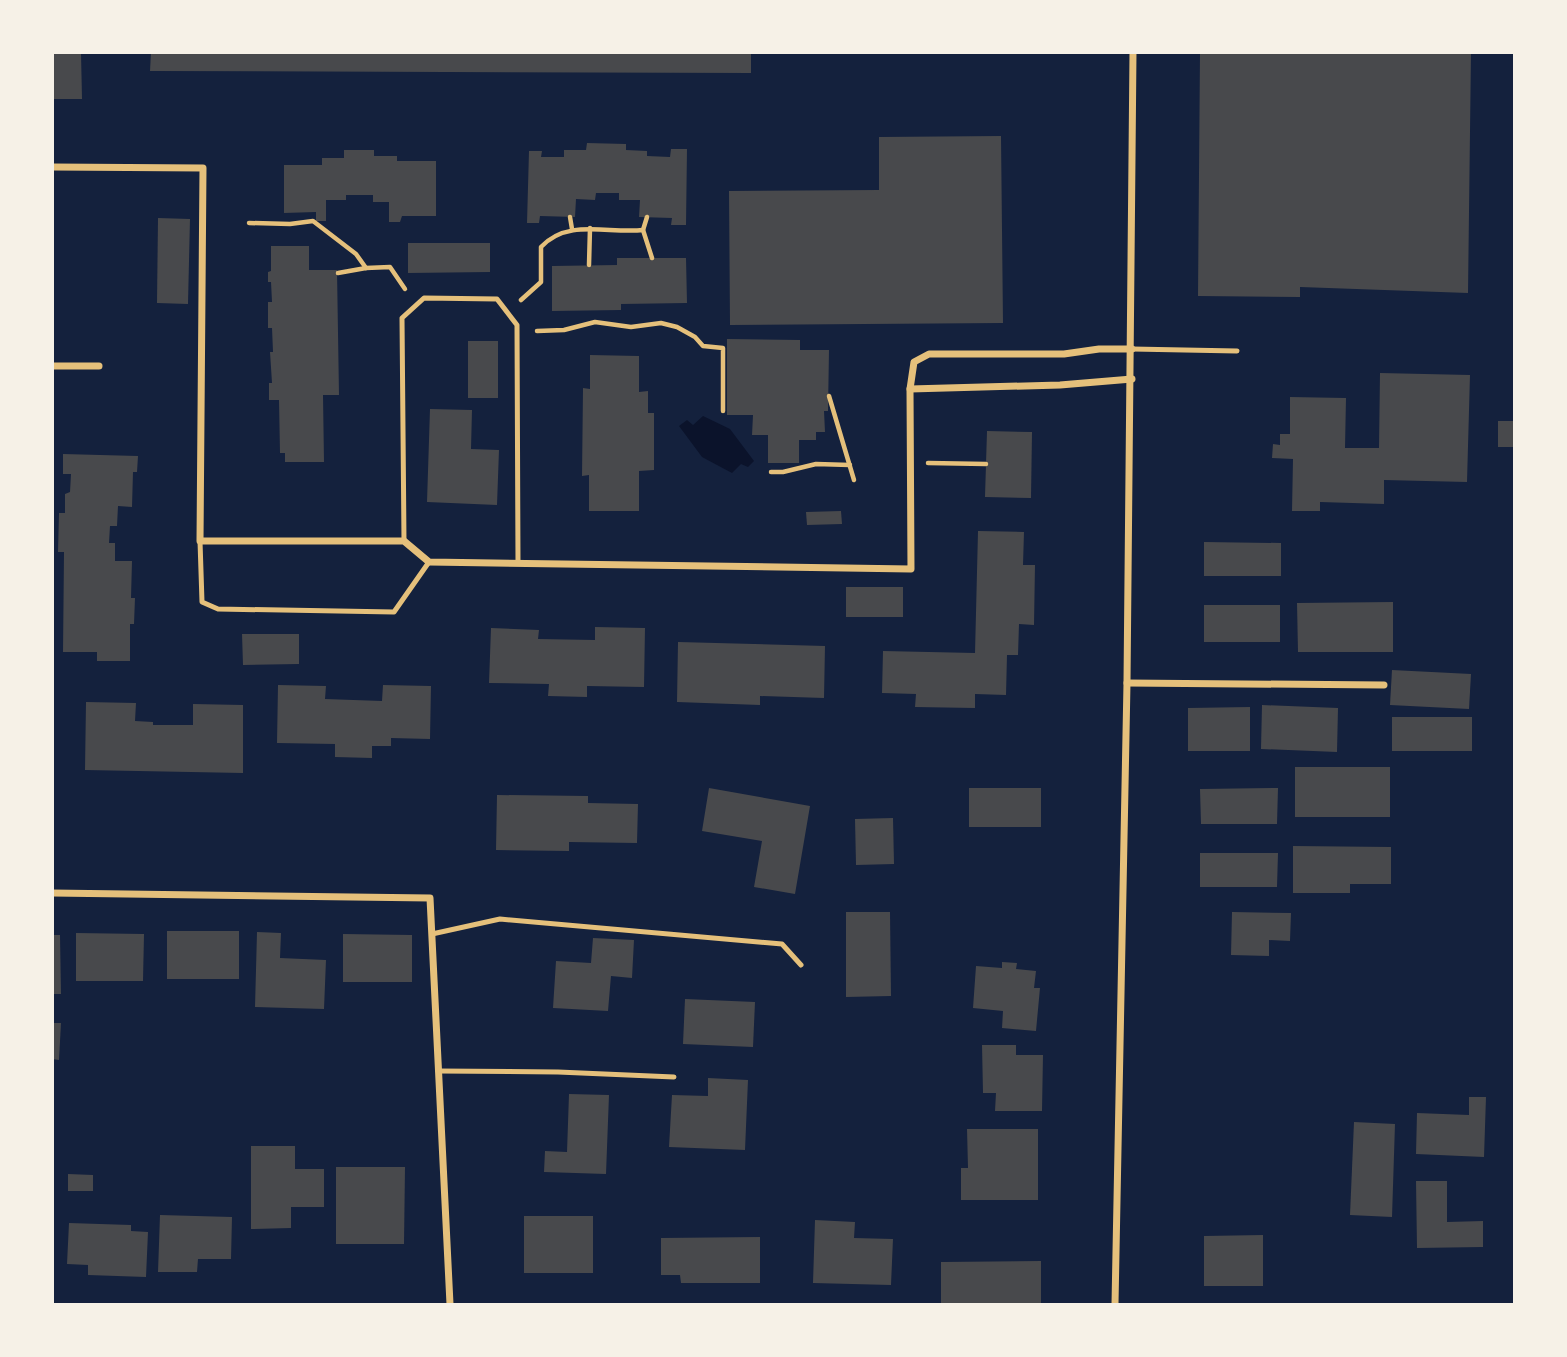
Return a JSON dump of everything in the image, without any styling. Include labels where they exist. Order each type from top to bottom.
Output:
[{"type":"street","points":[[1115,1304],[1132,379],[1133,52]]},
{"type":"street","points":[[52,167],[203,168],[200,541],[404,541],[429,562],[911,569],[910,389],[914,362],[929,354],[1064,354],[1099,349],[1132,349]]},
{"type":"street","points":[[52,366],[99,366]]},
{"type":"street","points":[[910,389],[1060,385],[1132,379]]},
{"type":"street","points":[[1127,683],[1384,685]]},
{"type":"street","points":[[52,893],[429,898],[450,1304]]},
{"type":"lane","points":[[404,541],[402,317],[424,298],[497,299],[517,325],[518,563]]},
{"type":"lane","points":[[1132,349],[1237,351]]},
{"type":"lane","points":[[200,541],[202,602],[218,609],[394,612],[429,562]]},
{"type":"lane","points":[[432,934],[500,919],[782,944],[801,965]]},
{"type":"lane","points":[[438,1071],[674,1077]]},
{"type":"path","points":[[570,217],[572,229]]},
{"type":"path","points":[[647,217],[643,230],[652,258]]},
{"type":"path","points":[[250,223],[290,224],[313,221],[349,249],[366,268]]},
{"type":"path","points":[[589,265],[590,228]]},
{"type":"path","points":[[507,312],[541,282],[541,247],[548,239],[572,229],[590,228],[617,232],[643,230]]},
{"type":"path","points":[[338,273],[390,267],[416,305]]},
{"type":"path","points":[[516,332],[564,330],[595,322],[631,327],[661,324],[677,327],[695,337],[703,346],[723,348],[723,411]]},
{"type":"path","points":[[829,396],[854,480]]},
{"type":"path","points":[[931,463],[986,464]]},
{"type":"path","points":[[771,472],[783,472],[816,464],[850,465]]},
{"type":"water","points":[[703,416],[730,429],[754,461],[748,467],[741,464],[732,473],[702,457],[679,426],[687,420],[693,425]]},
{"type":"building","points":[[52,52],[81,52],[82,99],[52,99]]},
{"type":"building","points":[[151,52],[751,52],[751,73],[150,71]]},
{"type":"building","points":[[1200,52],[1471,52],[1468,293],[1300,287],[1300,297],[1198,296]]},
{"type":"building","points":[[1001,136],[1003,323],[730,325],[729,191],[879,190],[879,137]]},
{"type":"building","points":[[587,143],[626,144],[626,150],[647,151],[647,156],[670,157],[671,149],[687,149],[686,225],[671,225],[672,218],[639,217],[640,200],[619,200],[619,193],[596,193],[595,200],[576,199],[575,217],[540,216],[539,223],[527,223],[529,151],[542,151],[541,157],[564,157],[564,150],[586,150]]},
{"type":"building","points":[[344,150],[374,150],[374,156],[397,156],[397,161],[436,161],[436,216],[402,216],[400,222],[389,222],[389,202],[373,202],[373,195],[346,195],[346,200],[326,200],[326,221],[316,221],[316,212],[284,213],[284,165],[322,165],[322,158],[344,158]]},
{"type":"building","points":[[158,218],[190,219],[188,304],[157,303]]},
{"type":"building","points":[[408,243],[490,243],[490,272],[408,273]]},
{"type":"building","points":[[271,246],[309,246],[309,270],[337,270],[339,395],[323,395],[324,462],[285,462],[285,453],[280,453],[279,400],[269,400],[269,383],[272,383],[270,352],[273,352],[272,328],[268,328],[268,302],[272,302],[271,282],[268,282]]},
{"type":"building","points":[[617,258],[686,258],[687,303],[621,304],[621,310],[552,311],[552,266],[617,265]]},
{"type":"building","points":[[727,339],[800,340],[800,350],[829,350],[825,432],[816,432],[816,440],[799,440],[799,463],[768,463],[768,435],[752,435],[753,415],[727,415]]},
{"type":"building","points":[[468,341],[498,341],[498,398],[468,398]]},
{"type":"building","points":[[590,355],[639,356],[639,392],[648,391],[648,413],[654,413],[654,470],[639,471],[639,511],[589,511],[589,475],[582,476],[583,388],[590,389]]},
{"type":"building","points":[[1380,373],[1470,375],[1467,482],[1384,480],[1384,504],[1320,502],[1320,511],[1292,511],[1293,459],[1272,458],[1273,444],[1280,445],[1280,434],[1290,434],[1290,397],[1346,398],[1345,448],[1379,448]]},
{"type":"building","points":[[430,409],[472,410],[471,449],[499,450],[497,505],[427,502]]},
{"type":"building","points":[[1498,421],[1514,421],[1514,447],[1498,447]]},
{"type":"building","points":[[987,431],[1032,432],[1031,498],[985,497]]},
{"type":"building","points":[[63,454],[138,456],[137,472],[133,472],[132,507],[118,506],[117,526],[110,526],[109,543],[115,543],[115,561],[132,561],[131,598],[135,598],[134,624],[130,624],[130,661],[97,661],[97,652],[63,652],[64,552],[58,552],[59,513],[65,513],[65,494],[70,492],[71,474],[63,474]]},
{"type":"building","points":[[841,511],[842,524],[807,525],[806,512]]},
{"type":"building","points":[[978,531],[1024,532],[1023,565],[1035,565],[1034,625],[1019,624],[1018,655],[1007,655],[1006,695],[975,694],[975,708],[915,707],[916,694],[882,693],[883,651],[975,653]]},
{"type":"building","points":[[1204,542],[1281,543],[1281,576],[1204,576]]},
{"type":"building","points":[[846,587],[903,587],[903,617],[846,617]]},
{"type":"building","points":[[1393,602],[1393,652],[1298,652],[1297,603]]},
{"type":"building","points":[[1204,605],[1280,605],[1280,642],[1204,642]]},
{"type":"building","points":[[595,627],[645,628],[644,687],[587,686],[587,697],[548,696],[549,684],[489,683],[491,628],[539,630],[538,639],[595,640]]},
{"type":"building","points":[[242,634],[299,634],[299,664],[243,665]]},
{"type":"building","points":[[678,642],[825,646],[824,698],[760,696],[760,705],[677,702]]},
{"type":"building","points":[[1392,670],[1471,674],[1469,709],[1390,705]]},
{"type":"building","points":[[278,685],[326,686],[325,699],[382,701],[383,685],[431,686],[430,739],[391,738],[391,746],[372,746],[372,758],[335,757],[335,744],[277,743]]},
{"type":"building","points":[[86,702],[136,703],[135,721],[153,722],[153,725],[193,725],[193,704],[243,705],[243,773],[85,770]]},
{"type":"building","points":[[1262,705],[1338,708],[1337,752],[1261,749]]},
{"type":"building","points":[[1250,707],[1250,751],[1188,751],[1188,708]]},
{"type":"building","points":[[1392,717],[1472,717],[1472,751],[1392,751]]},
{"type":"building","points":[[1295,767],[1390,767],[1390,817],[1295,817]]},
{"type":"building","points":[[709,788],[810,806],[795,894],[754,887],[762,841],[702,831]]},
{"type":"building","points":[[969,788],[1041,788],[1041,827],[969,827]]},
{"type":"building","points":[[1278,788],[1277,824],[1201,824],[1200,789]]},
{"type":"building","points":[[497,795],[588,796],[588,803],[638,804],[637,843],[569,842],[569,851],[496,850]]},
{"type":"building","points":[[893,818],[894,864],[856,865],[855,819]]},
{"type":"building","points":[[1293,846],[1391,847],[1391,884],[1350,884],[1350,893],[1293,893]]},
{"type":"building","points":[[1200,853],[1278,853],[1277,887],[1200,887]]},
{"type":"building","points":[[846,912],[890,912],[891,996],[846,997]]},
{"type":"building","points":[[1232,912],[1291,913],[1290,941],[1269,940],[1269,956],[1231,955]]},
{"type":"building","points":[[167,931],[239,931],[239,979],[167,979]]},
{"type":"building","points":[[257,932],[281,933],[280,958],[326,960],[324,1009],[255,1007]]},
{"type":"building","points":[[76,933],[144,934],[143,981],[76,981]]},
{"type":"building","points":[[343,934],[412,935],[412,982],[343,982]]},
{"type":"building","points":[[52,935],[60,935],[61,994],[52,994]]},
{"type":"building","points":[[593,938],[634,940],[632,978],[611,976],[608,1011],[553,1008],[556,961],[591,963]]},
{"type":"building","points":[[1002,962],[1017,963],[1016,969],[1036,971],[1034,988],[1040,988],[1036,1031],[1002,1028],[1003,1011],[973,1008],[976,966],[1002,968]]},
{"type":"building","points":[[685,999],[755,1002],[753,1047],[683,1044]]},
{"type":"building","points":[[52,1023],[61,1023],[59,1060],[52,1059]]},
{"type":"building","points":[[982,1045],[1016,1045],[1016,1055],[1043,1055],[1042,1111],[995,1111],[996,1093],[983,1093]]},
{"type":"building","points":[[708,1078],[748,1080],[745,1150],[669,1147],[672,1095],[708,1096]]},
{"type":"building","points":[[569,1094],[609,1095],[606,1174],[544,1172],[545,1151],[567,1152]]},
{"type":"building","points":[[1469,1097],[1486,1097],[1484,1157],[1416,1154],[1417,1113],[1469,1115]]},
{"type":"building","points":[[1354,1122],[1395,1124],[1392,1217],[1350,1215]]},
{"type":"building","points":[[967,1129],[1038,1129],[1038,1200],[961,1200],[961,1168],[968,1168]]},
{"type":"building","points":[[251,1146],[295,1146],[295,1169],[324,1169],[324,1207],[291,1207],[291,1228],[251,1229]]},
{"type":"building","points":[[336,1167],[405,1167],[404,1244],[336,1244]]},
{"type":"building","points":[[68,1174],[93,1175],[93,1191],[68,1191]]},
{"type":"building","points":[[1416,1181],[1447,1181],[1447,1222],[1483,1221],[1483,1247],[1417,1248]]},
{"type":"building","points":[[160,1215],[232,1217],[231,1259],[198,1259],[197,1272],[158,1272]]},
{"type":"building","points":[[524,1216],[593,1216],[593,1273],[524,1273]]},
{"type":"building","points":[[815,1220],[855,1222],[854,1238],[893,1239],[891,1285],[813,1283]]},
{"type":"building","points":[[69,1223],[131,1225],[131,1231],[148,1232],[146,1277],[88,1275],[88,1265],[67,1264]]},
{"type":"building","points":[[1263,1235],[1263,1286],[1204,1286],[1204,1236]]},
{"type":"building","points":[[760,1237],[760,1283],[681,1283],[680,1275],[661,1275],[661,1238]]},
{"type":"building","points":[[1041,1261],[1041,1304],[941,1304],[941,1262]]}]
